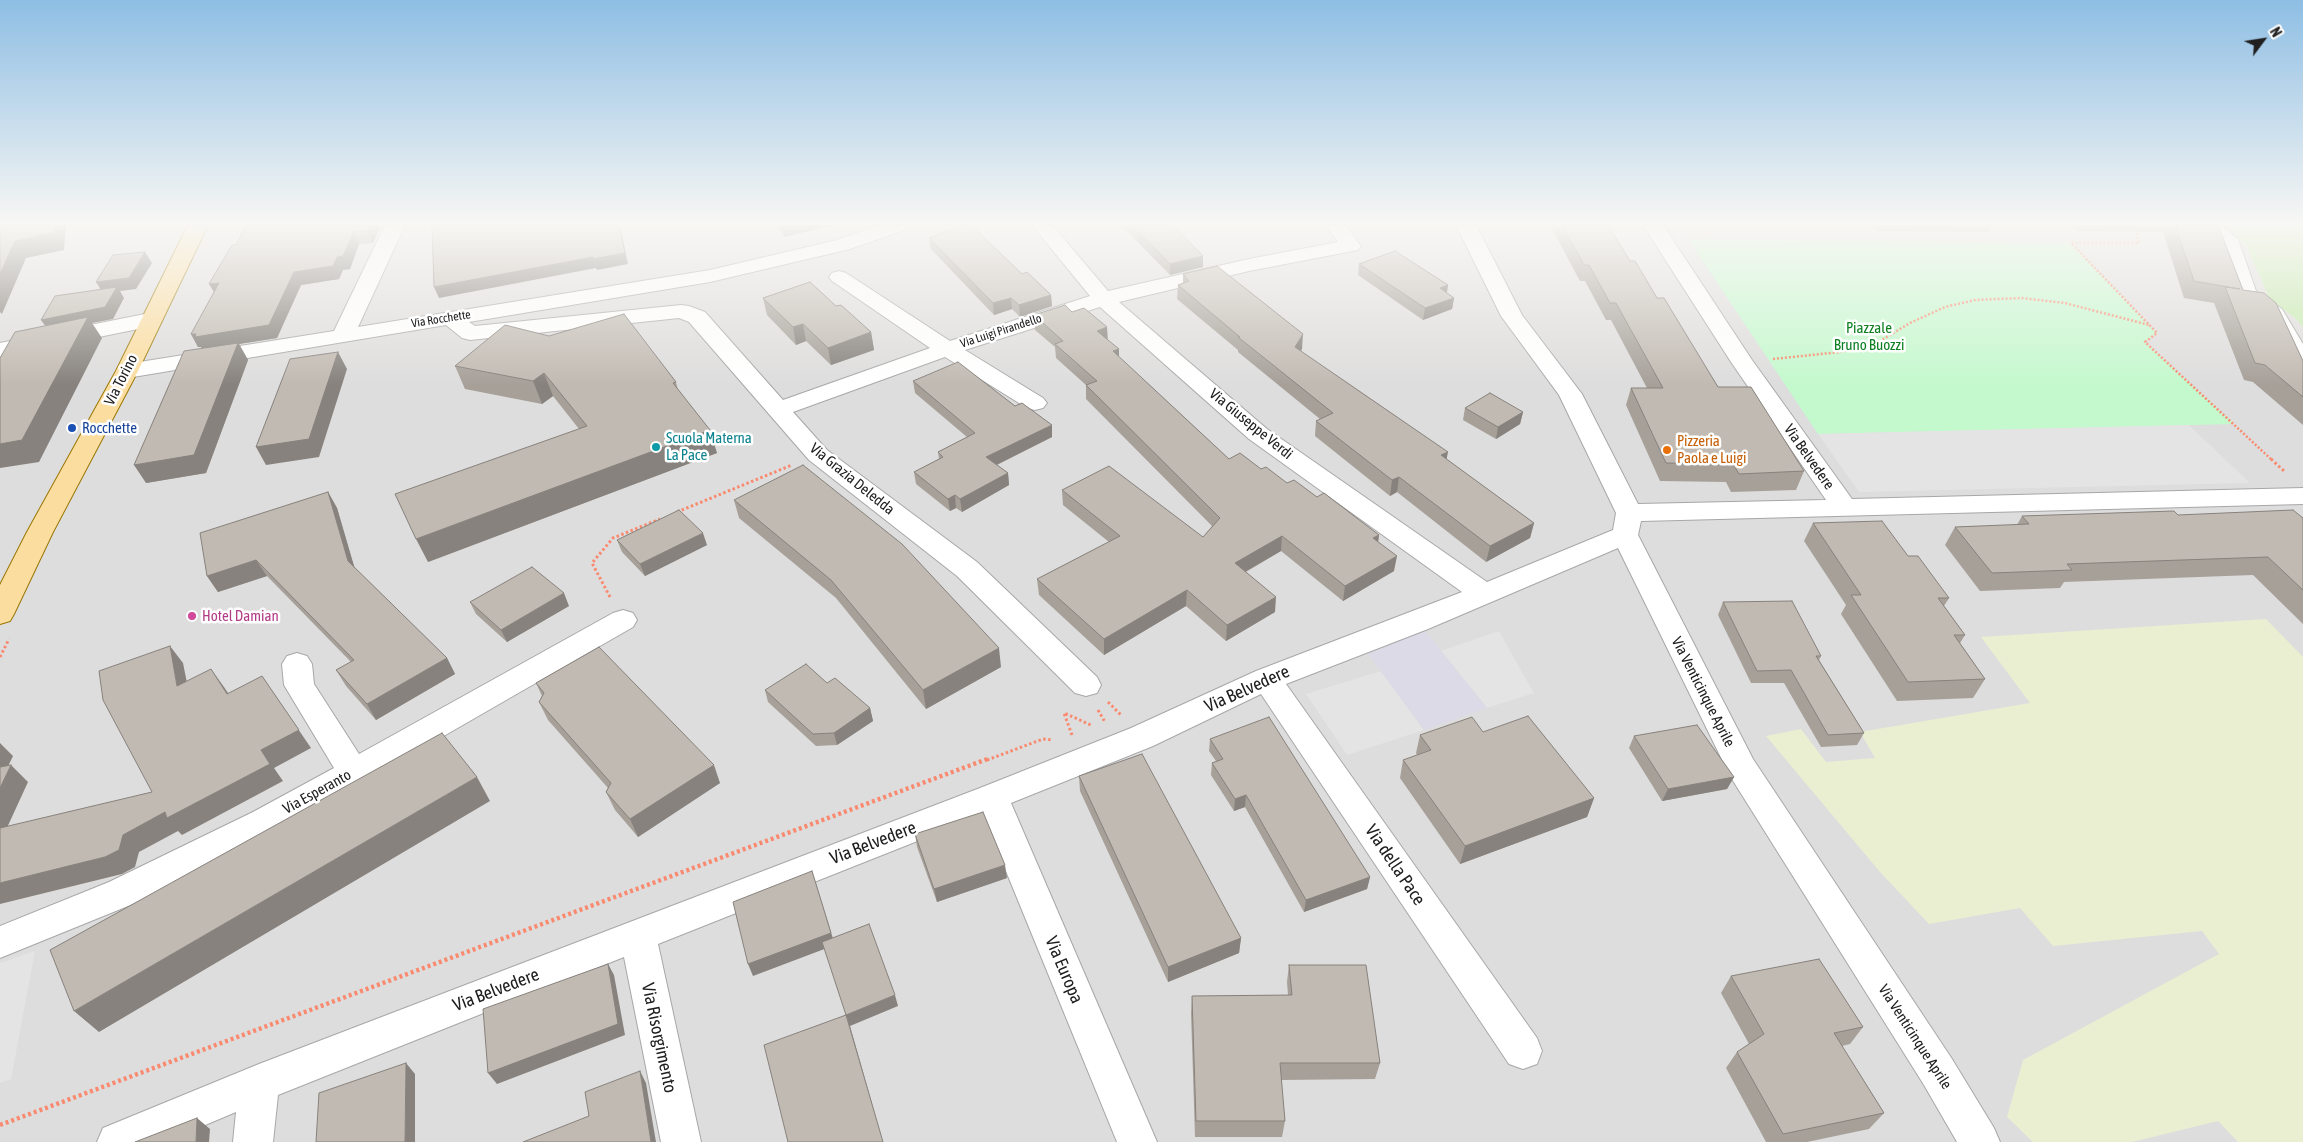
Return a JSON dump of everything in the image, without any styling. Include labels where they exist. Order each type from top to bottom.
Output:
[{"type":"main road","name":"Via Torino","points":[[0,614],[7,589],[127,371],[171,278]]},
{"type":"street","points":[[343,335],[370,278]]},
{"type":"street","name":"Via Rocchette","points":[[127,371],[696,278]]},
{"type":"street","points":[[841,278],[947,349],[1035,404]]},
{"type":"street","name":"Via Giuseppe Verdi","points":[[1086,278],[1103,299],[1258,434],[1485,594]]},
{"type":"street","name":"Via Luigi Pirandello","points":[[777,410],[947,349],[1103,299],[1192,278]]},
{"type":"street","name":"Via Venticinque Aprile","points":[[1493,278],[1512,316],[1570,394],[1627,524],[1741,767],[1938,1072],[1980,1142]]},
{"type":"street","name":"Via Belvedere","points":[[1688,278],[1742,362],[1845,508]]},
{"type":"street","points":[[2241,278],[2247,294],[2274,314],[2303,362]]},
{"type":"street","name":"Via Grazia Deledda","points":[[450,318],[470,333],[681,311],[697,317],[818,455],[967,569],[1086,685]]},
{"type":"street","points":[[0,350],[150,320]]},
{"type":"street","points":[[1845,508],[2296,486]]},
{"type":"street","name":"Via Belvedere","points":[[117,1142],[259,1084],[1142,737],[1267,679],[1485,594],[1627,524],[1845,508]]},
{"type":"street","name":"Via Esperanto","points":[[0,942],[121,893],[265,822],[623,620]]},
{"type":"street","points":[[297,664],[299,685],[352,772]]},
{"type":"street","name":"Via della Pace","points":[[1267,679],[1523,1051]]},
{"type":"street","name":"Via Europa","points":[[992,797],[1137,1142]]},
{"type":"street","name":"Via Risorgimento","points":[[638,935],[681,1142]]},
{"type":"street","points":[[253,1142],[259,1084]]},
{"type":"path","points":[[2106,278],[2156,332],[2145,342],[2296,486]]},
{"type":"path","points":[[1742,362],[1840,352],[1874,344],[1910,323],[1945,307],[1975,300],[2021,298],[2065,303],[2150,325]]},
{"type":"path","points":[[675,513],[818,455]]},
{"type":"path","points":[[623,620],[592,563],[613,538],[666,517]]},
{"type":"path","points":[[1086,685],[1106,725]]},
{"type":"path","points":[[1086,685],[1104,698],[1142,737]]},
{"type":"path","points":[[1075,743],[1064,713],[1095,726]]},
{"type":"path","points":[[0,1125],[1043,739],[1059,741]]},
{"type":"shaded area","points":[[0,278],[2260,278],[2269,298],[2297,320],[2303,328],[2303,1142],[0,1142]]},
{"type":"shaded area","points":[[2189,425],[2250,483],[1859,492],[1818,434]]},
{"type":"shaded area","points":[[1418,622],[1487,708],[1424,730],[1360,643]]},
{"type":"shaded area","points":[[1499,631],[1534,693],[1487,708],[1441,651]]},
{"type":"shaded area","points":[[1381,671],[1424,730],[1347,755],[1306,694]]},
{"type":"shaded area","points":[[35,951],[11,1079],[0,1083],[0,963]]},
{"type":"green space","name":"Piazzale Bruno Buozzi","points":[[1714,278],[2105,278],[2157,333],[2145,342],[2234,424],[1818,434]]},
{"type":"green space","points":[[2260,278],[2303,278],[2303,328],[2297,320],[2269,298]]},
{"type":"green space","points":[[2266,619],[2303,657],[2303,1142],[2238,1142],[2218,1121],[2132,1142],[2033,1142],[2007,1117],[2023,1060],[2219,954],[2202,931],[2053,946],[2020,908],[1929,924],[1880,872],[1766,736],[1801,729],[1826,762],[1875,758],[1860,732],[2030,703],[1981,637]]},
{"type":"building","points":[[98,278],[127,278],[96,282]]},
{"type":"building","points":[[212,278],[291,278],[269,325],[195,337],[196,334],[191,334],[219,283],[209,284]]},
{"type":"building","points":[[434,278],[480,278],[434,287]]},
{"type":"building","points":[[969,278],[1034,278],[1051,295],[1019,305],[1011,298],[993,303]]},
{"type":"building","points":[[1187,278],[1233,278],[1303,334],[1295,347],[1448,452],[1441,455],[1534,523],[1490,546],[1399,477],[1392,480],[1316,421],[1333,413],[1238,337],[1240,337],[1178,285],[1189,281]]},
{"type":"building","points":[[1380,278],[1438,278],[1448,285],[1440,288],[1454,298],[1425,308]]},
{"type":"building","points":[[1596,278],[1645,278],[1657,298],[1664,298],[1718,387],[1751,387],[1804,471],[1739,474],[1733,464],[1666,463],[1631,388],[1663,388],[1616,303],[1610,303]]},
{"type":"building","points":[[2193,278],[2238,278],[2243,290],[2264,293],[2276,303],[2303,361],[2303,397],[2265,365],[2255,363],[2225,287],[2240,289],[2194,281]]},
{"type":"building","points":[[810,282],[836,306],[841,305],[871,332],[828,348],[803,324],[793,327],[763,298]]},
{"type":"building","points":[[117,287],[105,307],[41,320],[55,296]]},
{"type":"building","points":[[1065,305],[1072,312],[1084,308],[1107,327],[1097,331],[1119,349],[1113,351],[1229,459],[1240,453],[1261,469],[1266,467],[1287,483],[1294,480],[1317,497],[1324,493],[1379,535],[1373,538],[1397,556],[1345,586],[1282,536],[1235,563],[1276,597],[1227,625],[1187,590],[1104,639],[1037,579],[1120,536],[1062,490],[1109,466],[1203,537],[1220,518],[1086,385],[1097,381],[1055,344],[1063,341],[1034,315]]},
{"type":"building","name":"Scuola Materna La Pace","points":[[624,314],[676,382],[673,383],[710,430],[416,539],[395,494],[587,426],[544,373],[533,381],[455,366],[505,325],[549,336]]},
{"type":"building","points":[[88,317],[22,440],[0,444],[0,358],[15,332]]},
{"type":"building","points":[[238,343],[194,455],[134,465],[184,351]]},
{"type":"building","points":[[338,352],[309,439],[256,447],[290,359]]},
{"type":"building","points":[[958,362],[1015,406],[1022,403],[1052,425],[986,457],[1008,473],[960,499],[955,495],[948,499],[914,472],[943,457],[938,452],[975,433],[913,381]]},
{"type":"building","points":[[1490,393],[1523,412],[1498,427],[1465,408]]},
{"type":"building","points":[[803,465],[902,544],[999,648],[923,690],[831,580],[734,500]]},
{"type":"building","points":[[328,492],[348,561],[447,658],[367,704],[336,670],[354,660],[256,560],[207,576],[200,533]]},
{"type":"building","points":[[679,510],[703,533],[640,564],[617,540]]},
{"type":"building","points":[[2293,510],[2303,518],[2303,590],[2268,557],[2067,564],[2072,570],[1992,573],[1955,527],[2029,524],[2022,516],[2174,511],[2178,515]]},
{"type":"building","points":[[1882,521],[1908,556],[1918,556],[1949,598],[1938,598],[1965,635],[1954,635],[1985,679],[1908,682],[1851,595],[1861,595],[1813,523]]},
{"type":"building","points":[[532,567],[564,593],[501,630],[470,602]]},
{"type":"building","points":[[1792,601],[1821,656],[1816,656],[1864,733],[1828,735],[1791,670],[1757,671],[1723,602]]},
{"type":"building","points":[[170,646],[177,686],[211,669],[227,694],[262,676],[299,730],[261,750],[270,764],[167,818],[165,812],[123,835],[119,850],[105,857],[0,883],[0,828],[152,792],[103,700],[99,671]]},
{"type":"building","points":[[599,647],[714,765],[630,819],[606,792],[611,783],[539,702],[544,693],[536,683]]},
{"type":"building","points":[[806,664],[827,683],[835,678],[870,708],[834,733],[813,734],[765,690]]},
{"type":"building","points":[[1528,716],[1594,798],[1465,846],[1403,760],[1431,750],[1420,735],[1472,717],[1483,732]]},
{"type":"building","points":[[1269,717],[1370,877],[1306,900],[1246,795],[1235,799],[1212,763],[1223,759],[1210,739]]},
{"type":"building","points":[[1697,725],[1734,777],[1668,789],[1634,736]]},
{"type":"building","points":[[442,733],[477,777],[74,1011],[50,950]]},
{"type":"building","points":[[1142,754],[1241,938],[1168,967],[1079,776]]},
{"type":"building","points":[[11,765],[0,788],[0,767]]},
{"type":"building","points":[[983,812],[1005,865],[934,889],[915,834]]},
{"type":"building","points":[[812,871],[831,933],[748,964],[733,902]]},
{"type":"building","points":[[869,924],[895,995],[846,1015],[822,942]]},
{"type":"building","points":[[1819,959],[1863,1027],[1834,1033],[1884,1113],[1783,1134],[1737,1052],[1764,1034],[1731,976]]},
{"type":"building","points":[[608,964],[618,1024],[488,1073],[483,1009]]},
{"type":"building","points":[[1289,965],[1366,965],[1380,1063],[1280,1063],[1285,1121],[1196,1121],[1192,996],[1292,995]]},
{"type":"building","points":[[846,1015],[883,1142],[788,1142],[764,1045]]},
{"type":"building","points":[[406,1063],[405,1142],[316,1142],[319,1093]]},
{"type":"building","points":[[640,1071],[651,1142],[523,1142],[589,1116],[585,1092]]},
{"type":"building","points":[[197,1118],[196,1142],[135,1142]]},
{"type":"place","name":"Rocchette","points":[[72,428]]},
{"type":"place","name":"Scuola Materna La Pace","points":[[656,447]]},
{"type":"place","name":"Pizzeria Paola e Luigi","points":[[1667,450]]},
{"type":"place","name":"Hotel Damian","points":[[192,616]]}]
